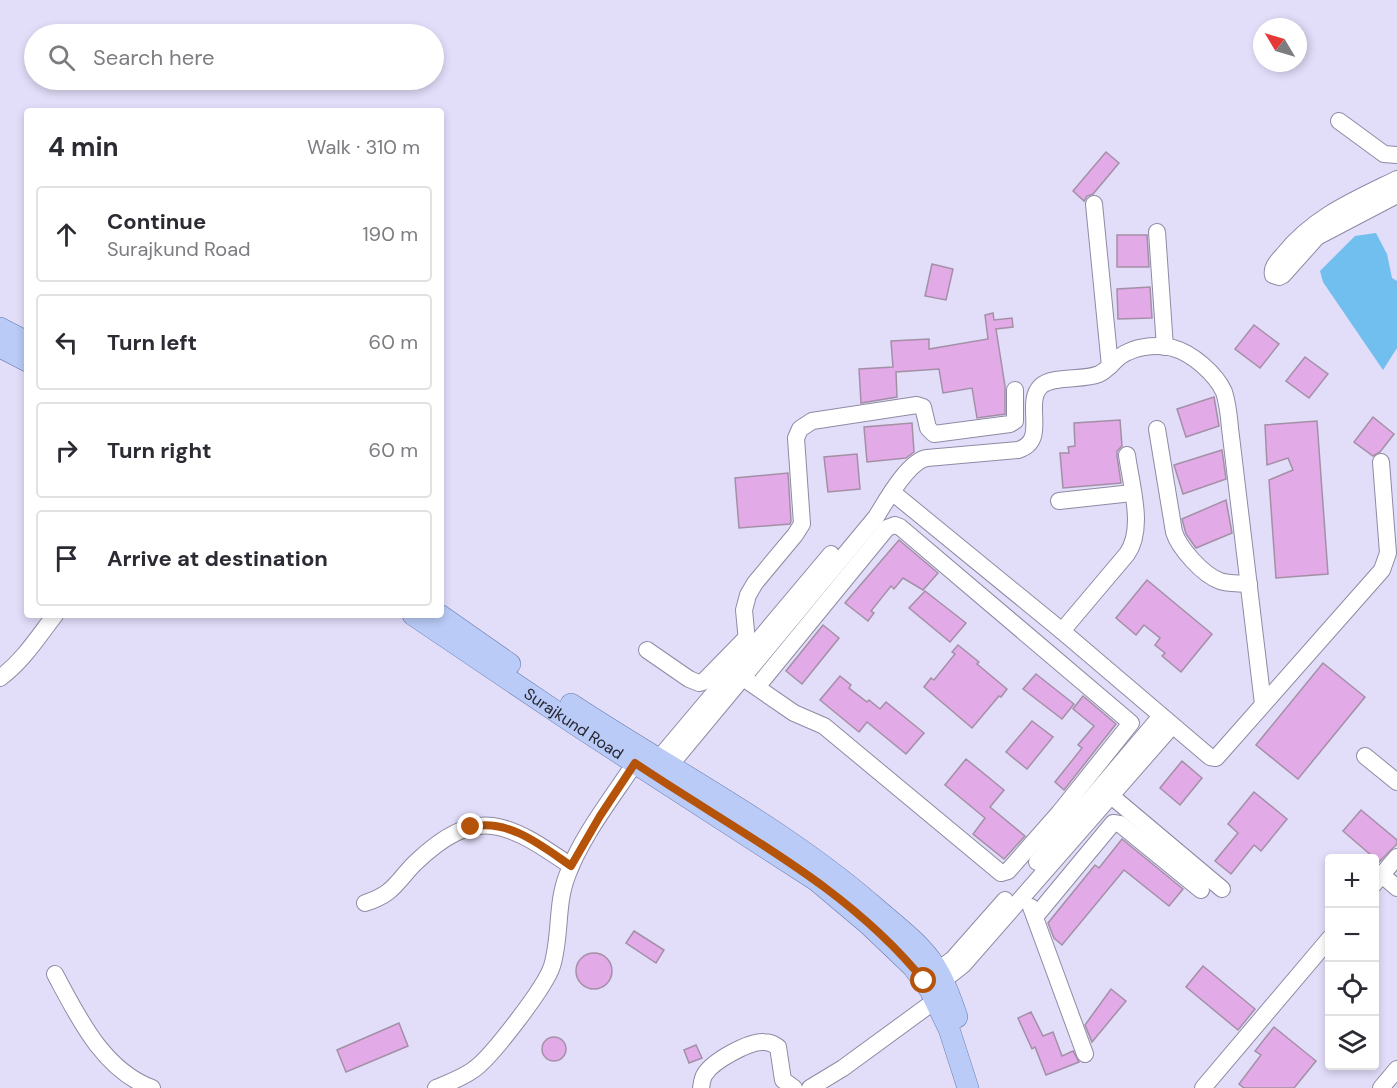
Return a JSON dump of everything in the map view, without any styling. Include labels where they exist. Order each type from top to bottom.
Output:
[{"type":"main road","points":[[0,328],[24,340]]},
{"type":"main road","points":[[0,347],[24,359]]},
{"type":"main road","name":"Surajkund Road","points":[[418,618],[654,768]]},
{"type":"main road","name":"Surajkund Road","points":[[444,618],[551,691],[654,768],[816,881],[868,924],[934,984],[981,1088]]},
{"type":"main road","name":"Surajkund Road","points":[[934,984],[968,1088]]},
{"type":"street","points":[[1339,121],[1384,154],[1397,155]]},
{"type":"street","points":[[1397,179],[1339,207],[1321,219],[1295,240],[1274,267],[1273,274],[1279,277],[1283,275],[1310,243],[1323,233],[1397,195]]},
{"type":"street","points":[[1094,204],[1110,366]]},
{"type":"street","points":[[1157,231],[1165,347]]},
{"type":"street","points":[[744,679],[876,517],[916,462],[922,459],[1018,450],[1027,447],[1033,441],[1036,394],[1041,386],[1049,382],[1097,375],[1131,350],[1165,347],[1176,349],[1195,360],[1223,390],[1230,429],[1263,704]]},
{"type":"street","points":[[744,679],[748,645],[744,610],[748,595],[802,524],[796,438],[804,424],[917,405],[923,407],[929,430],[934,434],[1010,424],[1015,421],[1016,416],[1015,390]]},
{"type":"street","points":[[1157,429],[1174,532],[1179,544],[1188,556],[1216,579],[1249,584]]},
{"type":"street","points":[[1062,631],[1131,548],[1137,528],[1127,455]]},
{"type":"street","points":[[890,495],[1062,631],[1210,757],[1216,758],[1386,563],[1388,553],[1382,462]]},
{"type":"street","points":[[1059,501],[1132,493]]},
{"type":"street","points":[[647,650],[689,679],[699,683],[703,682],[748,645],[864,514],[890,495]]},
{"type":"street","points":[[436,1088],[472,1071],[483,1062],[520,1016],[547,977],[555,956],[564,886],[571,866],[595,824],[744,679],[887,528],[895,525],[1131,721],[1130,726],[1065,819],[1024,887]]},
{"type":"street","points":[[0,678],[14,666],[53,618]]},
{"type":"street","points":[[744,679],[794,713],[824,726],[1001,873],[1008,871],[1065,819],[1107,791]]},
{"type":"street","points":[[810,1088],[843,1068],[934,984],[953,959],[1091,819],[1107,791],[1166,721]]},
{"type":"street","points":[[1365,756],[1397,782]]},
{"type":"street","points":[[1107,791],[1222,889]]},
{"type":"street","points":[[1091,819],[1106,831]]},
{"type":"street","points":[[1035,917],[1113,824],[1120,824],[1201,890]]},
{"type":"street","points":[[365,903],[390,892],[413,866],[437,846],[453,836],[480,825],[497,826],[519,834],[539,844],[571,866]]},
{"type":"street","points":[[1379,879],[1397,857]]},
{"type":"street","points":[[1379,880],[1397,888]]},
{"type":"street","points":[[1024,887],[1085,1054]]},
{"type":"street","points":[[1203,1088],[1325,943]]},
{"type":"street","points":[[55,974],[87,1031],[98,1045],[123,1072],[152,1088]]},
{"type":"street","points":[[701,1088],[705,1074],[717,1062],[740,1049],[762,1041],[778,1047],[783,1080],[794,1088]]},
{"type":"street","points":[[1381,1088],[1397,1069]]},
{"type":"water","points":[[1376,233],[1387,254],[1392,278],[1397,281],[1397,348],[1383,370],[1323,282],[1320,271],[1355,236]]},
{"type":"building","points":[[1106,152],[1119,163],[1093,194],[1087,196],[1084,201],[1073,191]]},
{"type":"building","points":[[1117,235],[1147,235],[1149,267],[1117,267]]},
{"type":"building","points":[[932,264],[953,269],[946,300],[925,296]]},
{"type":"building","points":[[1150,287],[1152,318],[1118,319],[1117,289]]},
{"type":"building","points":[[993,313],[994,320],[1012,318],[1013,327],[996,329],[1005,386],[1005,414],[977,418],[972,388],[943,393],[939,369],[896,372],[897,397],[861,403],[859,369],[893,367],[891,341],[929,339],[929,349],[988,339],[985,315]]},
{"type":"building","points":[[1254,325],[1279,344],[1260,368],[1235,349]]},
{"type":"building","points":[[1305,357],[1328,374],[1309,398],[1286,381]]},
{"type":"building","points":[[1214,397],[1219,426],[1186,437],[1177,409]]},
{"type":"building","points":[[1373,417],[1394,434],[1380,452],[1373,456],[1354,442]]},
{"type":"building","points":[[1120,420],[1122,446],[1117,451],[1117,456],[1121,483],[1063,488],[1060,453],[1069,453],[1068,447],[1075,446],[1074,423]]},
{"type":"building","points":[[1317,421],[1328,574],[1276,578],[1269,480],[1293,470],[1288,458],[1267,465],[1265,425]]},
{"type":"building","points":[[912,423],[914,452],[906,458],[867,462],[864,427]]},
{"type":"building","points":[[1222,450],[1226,479],[1183,494],[1174,465]]},
{"type":"building","points":[[857,454],[860,489],[828,492],[824,457]]},
{"type":"building","points":[[788,473],[790,524],[739,528],[735,478]]},
{"type":"building","points":[[1226,500],[1232,533],[1196,548],[1186,534],[1182,519]]},
{"type":"building","points":[[899,540],[938,573],[923,590],[903,578],[894,589],[891,586],[871,611],[874,613],[868,621],[845,603]]},
{"type":"building","points":[[1147,580],[1212,634],[1181,672],[1162,656],[1165,653],[1155,645],[1160,638],[1144,625],[1136,635],[1116,618]]},
{"type":"building","points":[[925,591],[966,623],[950,642],[909,608]]},
{"type":"building","points":[[823,625],[839,638],[802,684],[786,671]]},
{"type":"building","points":[[958,645],[1007,689],[972,728],[924,687],[931,678],[934,680],[955,654],[952,652]]},
{"type":"building","points":[[1323,663],[1365,697],[1298,779],[1256,745]]},
{"type":"building","points":[[1036,674],[1074,704],[1062,719],[1023,689]]},
{"type":"building","points":[[840,676],[851,685],[849,688],[867,702],[869,700],[880,709],[886,702],[924,733],[906,754],[867,722],[859,732],[820,700]]},
{"type":"building","points":[[1083,696],[1116,724],[1064,790],[1055,782],[1082,748],[1078,745],[1094,726],[1073,709]]},
{"type":"building","points":[[1032,721],[1053,737],[1027,769],[1006,752]]},
{"type":"building","points":[[966,759],[1004,790],[990,807],[1025,836],[1004,859],[973,834],[985,818],[945,785]]},
{"type":"building","points":[[1182,761],[1202,778],[1180,805],[1160,788]]},
{"type":"building","points":[[1254,792],[1287,819],[1261,851],[1254,845],[1231,874],[1215,861],[1238,833],[1228,824]]},
{"type":"building","points":[[1361,810],[1397,840],[1397,844],[1379,862],[1379,854],[1370,854],[1343,831]]},
{"type":"building","points":[[1122,839],[1183,889],[1169,906],[1124,870],[1062,945],[1054,938],[1048,923],[1095,865],[1099,868]]},
{"type":"building","points":[[634,931],[664,950],[656,963],[626,943]]},
{"type":"building","points":[[594,953],[607,958],[612,971],[607,984],[594,989],[581,984],[576,971],[581,958]]},
{"type":"building","points":[[1203,966],[1255,1009],[1238,1030],[1186,987]]},
{"type":"building","points":[[1111,989],[1126,1001],[1092,1042],[1085,1025]]},
{"type":"building","points":[[1031,1012],[1043,1036],[1053,1032],[1062,1056],[1073,1051],[1079,1062],[1046,1075],[1035,1047],[1032,1049],[1018,1018]]},
{"type":"building","points":[[399,1023],[408,1046],[346,1072],[337,1050]]},
{"type":"building","points":[[1274,1027],[1316,1061],[1294,1088],[1244,1088],[1239,1084],[1261,1055],[1255,1051]]},
{"type":"building","points":[[554,1037],[559,1038],[565,1044],[565,1054],[559,1060],[554,1061],[549,1060],[543,1054],[542,1049],[543,1044],[549,1038]]},
{"type":"building","points":[[696,1045],[702,1058],[689,1063],[684,1050]]},
{"type":"route","points":[[471,827],[489,825],[505,828],[539,844],[571,866],[635,763],[816,881],[868,924],[913,967],[924,981]]}]
